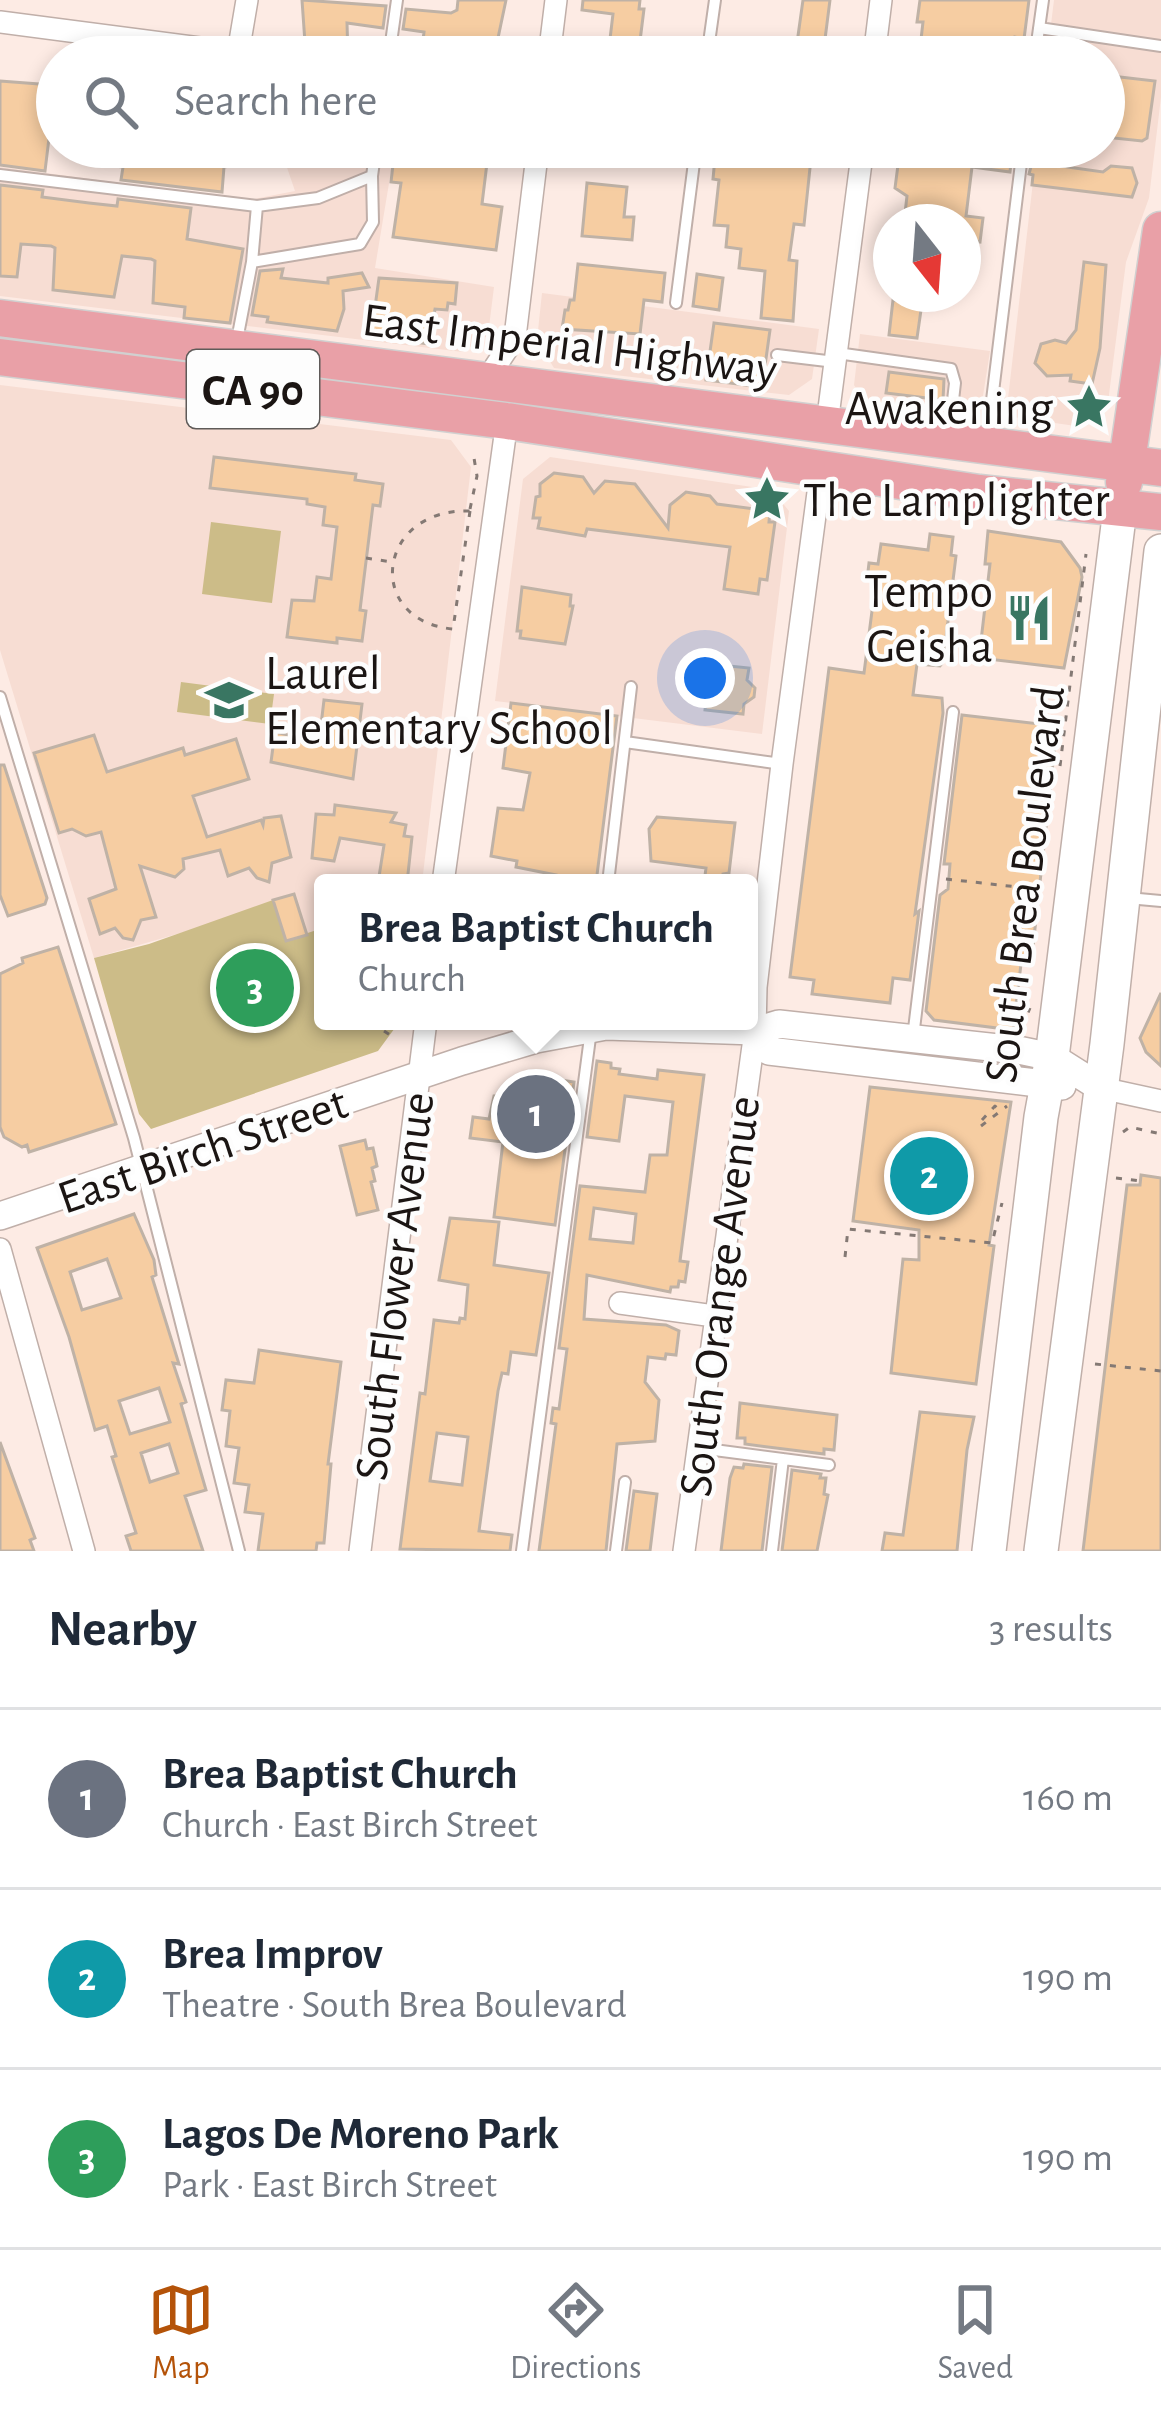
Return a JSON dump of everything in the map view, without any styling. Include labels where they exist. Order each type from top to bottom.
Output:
[{"type":"main road","name":"South Brea Boulevard","points":[[989,1551],[1029,1082],[1120,509],[1144,465],[1161,230]]},
{"type":"main road","name":"East Imperial Highway","points":[[0,318],[235,349],[509,394],[821,470],[1120,509]]},
{"type":"main road","points":[[76,366],[215,369],[231,362],[235,349]]},
{"type":"main road","name":"East Imperial Highway","points":[[0,356],[76,366],[509,394],[827,424],[1144,465]]},
{"type":"main road","name":"CA 90","points":[[1120,509],[1161,512]]},
{"type":"main road","name":"South Brea Boulevard","points":[[1041,1551],[1101,1088],[1161,551]]},
{"type":"street","points":[[241,36],[247,0]]},
{"type":"street","points":[[552,36],[556,0]]},
{"type":"street","points":[[877,36],[881,0]]},
{"type":"street","points":[[0,22],[107,36]]},
{"type":"street","points":[[509,394],[535,168]]},
{"type":"street","points":[[827,424],[860,168]]},
{"type":"street","points":[[444,874],[515,337]]},
{"type":"street","name":"South Orange Avenue","points":[[758,970],[821,470]]},
{"type":"street","name":"East Birch Street","points":[[728,1030],[755,1031],[779,1024],[1018,1050],[1029,1082]]},
{"type":"street","name":"South Flower Avenue","points":[[360,1551],[425,1030]]},
{"type":"street","name":"East Birch Street","points":[[0,1216],[572,1030]]},
{"type":"street","name":"South Orange Avenue","points":[[684,1551],[755,1031]]},
{"type":"street","name":"East Birch Street","points":[[755,1031],[769,1051],[1101,1088]]},
{"type":"street","points":[[1101,1088],[1161,1101]]},
{"type":"street","points":[[0,1249],[84,1551]]},
{"type":"street","points":[[620,1303],[714,1316]]},
{"type":"lane","points":[[392,36],[397,0]]},
{"type":"lane","points":[[710,36],[715,0]]},
{"type":"lane","points":[[1039,36],[1043,0]]},
{"type":"lane","points":[[1040,28],[1094,36]]},
{"type":"lane","points":[[1125,41],[1161,46]]},
{"type":"lane","points":[[253,262],[360,244],[373,222],[373,168]]},
{"type":"lane","points":[[676,303],[693,168]]},
{"type":"lane","points":[[986,444],[1020,168]]},
{"type":"lane","points":[[0,175],[257,206],[318,198],[372,176]]},
{"type":"lane","points":[[235,349],[253,262],[257,206]]},
{"type":"lane","points":[[777,355],[951,369],[955,383],[949,439]]},
{"type":"lane","points":[[609,874],[631,687]]},
{"type":"lane","points":[[0,697],[142,1170],[239,1551]]},
{"type":"lane","points":[[913,1036],[953,712]]},
{"type":"lane","points":[[625,742],[782,764]]},
{"type":"lane","points":[[1122,897],[1161,901]]},
{"type":"lane","points":[[522,1551],[591,1030]]},
{"type":"lane","points":[[699,1448],[829,1465]]},
{"type":"lane","points":[[772,1551],[784,1459]]},
{"type":"lane","points":[[616,1551],[625,1482]]},
{"type":"path","points":[[470,511],[437,512],[422,520],[401,540],[393,563],[393,582],[412,616],[434,627],[453,629],[477,476],[472,452]]},
{"type":"path","points":[[1058,776],[1086,554]]},
{"type":"path","points":[[366,557],[393,563]]},
{"type":"path","points":[[932,877],[1045,890]]},
{"type":"path","points":[[1018,1050],[1030,1008]]},
{"type":"path","points":[[384,1031],[390,1035]]},
{"type":"path","points":[[983,1125],[1029,1082]]},
{"type":"path","points":[[1017,1119],[1029,1082]]},
{"type":"path","points":[[1112,1139],[1130,1127],[1161,1134]]},
{"type":"path","points":[[1108,1178],[1141,1181]]},
{"type":"path","points":[[844,1257],[848,1229],[992,1243],[1003,1201]]},
{"type":"path","points":[[1091,1364],[1161,1372]]},
{"type":"shaded area","points":[[1054,0],[1161,0],[1161,97],[1149,198],[1126,262],[1107,410],[1098,421],[1083,427],[1006,416],[1035,168],[1125,168],[1125,36],[1050,36]]},
{"type":"shaded area","points":[[0,167],[249,200],[295,191],[287,168],[392,168],[375,268],[494,287],[488,335],[463,352],[0,296]]},
{"type":"shaded area","points":[[542,293],[819,329],[812,379],[789,395],[554,368],[537,340]]},
{"type":"shaded area","points":[[860,334],[990,351],[980,415],[868,406],[854,385]]},
{"type":"shaded area","name":"Laurel Elementary School","points":[[0,385],[451,440],[471,467],[423,874],[314,874],[314,932],[307,935],[184,932],[94,958],[0,650]]},
{"type":"shaded area","points":[[550,457],[772,490],[789,511],[762,734],[495,701],[523,479]]},
{"type":"shaded area","points":[[211,522],[281,531],[272,603],[202,594]]},
{"type":"shaded area","points":[[181,682],[274,694],[270,724],[177,712]]},
{"type":"shaded area","points":[[273,900],[286,940],[314,931],[314,1030],[393,1030],[378,1051],[151,1129],[139,1114],[94,958],[149,944]]},
{"type":"building","points":[[302,0],[386,6],[383,28],[347,23],[347,36],[305,36]]},
{"type":"building","points":[[458,0],[506,0],[498,36],[424,36],[424,32],[403,29],[406,9],[457,10]]},
{"type":"building","points":[[583,0],[640,0],[639,9],[644,9],[641,36],[610,36],[613,14],[582,10]]},
{"type":"building","points":[[803,0],[830,0],[825,36],[798,36]]},
{"type":"building","points":[[920,0],[1029,0],[1024,36],[921,36],[923,22],[917,22]]},
{"type":"building","points":[[1125,78],[1155,81],[1147,138],[1125,139]]},
{"type":"building","points":[[0,81],[36,84],[36,168],[45,171],[0,165]]},
{"type":"building","points":[[1125,167],[1132,168],[1137,183],[1132,197],[1032,185],[1031,168],[1103,172]]},
{"type":"building","points":[[123,168],[224,168],[222,192],[121,180]]},
{"type":"building","points":[[393,168],[486,168],[482,204],[502,207],[496,250],[393,237],[401,183],[391,182]]},
{"type":"building","points":[[714,168],[810,168],[804,225],[794,224],[789,260],[797,261],[793,321],[761,318],[765,271],[739,268],[741,249],[726,247],[728,226],[714,225],[719,180],[713,179]]},
{"type":"building","points":[[898,168],[972,168],[967,204],[906,204],[907,196],[895,188]]},
{"type":"building","points":[[587,183],[627,187],[624,217],[634,217],[632,240],[582,236]]},
{"type":"building","points":[[0,185],[43,190],[42,197],[89,203],[117,206],[118,199],[191,208],[187,239],[243,249],[230,323],[184,318],[185,307],[153,303],[155,261],[151,259],[122,256],[114,297],[53,290],[55,248],[51,246],[21,244],[17,277],[0,276]]},
{"type":"building","points":[[1084,262],[1106,265],[1100,348],[1092,384],[1070,381],[1071,375],[1047,376],[1035,363],[1041,344],[1066,343],[1076,330]]},
{"type":"building","points":[[578,264],[665,273],[662,302],[644,300],[640,334],[562,329],[565,310],[574,300]]},
{"type":"building","points":[[283,269],[281,278],[328,283],[328,278],[362,273],[369,287],[343,291],[344,309],[337,331],[267,322],[268,317],[252,315],[260,271]]},
{"type":"building","points":[[697,274],[723,278],[719,310],[693,306]]},
{"type":"building","points":[[379,278],[457,283],[455,304],[448,303],[447,310],[435,309],[429,344],[371,336]]},
{"type":"building","points":[[892,312],[921,312],[917,338],[889,335]]},
{"type":"building","points":[[714,323],[770,330],[762,387],[706,380]]},
{"type":"building","points":[[889,372],[944,379],[943,400],[886,393]]},
{"type":"building","points":[[214,457],[356,474],[355,480],[383,484],[380,506],[373,505],[360,610],[366,611],[362,641],[287,637],[292,600],[314,601],[317,577],[331,579],[337,527],[323,525],[325,507],[307,504],[307,499],[210,488]]},
{"type":"building","points":[[554,473],[583,477],[594,493],[605,481],[635,484],[668,528],[670,505],[686,492],[710,496],[717,504],[770,511],[769,522],[775,522],[767,580],[760,579],[758,594],[724,589],[730,547],[587,529],[585,536],[538,528],[540,518],[533,518],[536,497],[540,484]]},
{"type":"building","name":"Tempo Geisha","points":[[988,531],[1061,542],[1080,568],[1064,668],[979,658],[990,564],[985,564]]},
{"type":"building","points":[[930,534],[953,537],[951,555],[956,556],[943,662],[940,666],[917,664],[913,695],[942,698],[943,713],[910,980],[893,978],[890,1003],[812,994],[814,980],[790,977],[829,668],[864,673],[876,580],[867,580],[869,563],[878,564],[881,544],[928,550]]},
{"type":"building","points":[[522,587],[571,595],[565,644],[520,638]]},
{"type":"building","points":[[710,664],[749,668],[747,680],[755,688],[754,697],[744,704],[743,714],[705,710]]},
{"type":"building","points":[[324,700],[362,704],[353,779],[271,762],[275,732],[319,742]]},
{"type":"building","points":[[511,703],[617,716],[597,874],[551,874],[491,856],[498,808],[523,810],[530,773],[503,768]]},
{"type":"building","points":[[962,715],[1057,726],[1031,965],[1021,964],[1013,1030],[934,1020],[926,1011],[940,895],[948,889],[950,864],[944,864]]},
{"type":"building","points":[[94,735],[107,772],[183,748],[185,755],[236,739],[249,779],[193,796],[207,837],[261,820],[263,825],[264,818],[281,816],[291,857],[272,863],[269,882],[257,878],[249,868],[228,876],[220,850],[183,859],[184,869],[175,877],[140,866],[156,917],[141,920],[133,940],[123,938],[115,928],[100,934],[89,899],[116,889],[101,832],[86,836],[72,829],[59,833],[34,753]]},
{"type":"building","points":[[0,765],[4,765],[47,898],[45,904],[8,916],[0,895]]},
{"type":"building","points":[[335,805],[396,813],[391,822],[406,825],[404,836],[412,837],[408,874],[379,874],[384,845],[340,838],[334,861],[312,858],[316,814],[334,815]]},
{"type":"building","points":[[657,817],[735,823],[729,873],[705,874],[706,868],[651,861],[649,829]]},
{"type":"building","points":[[294,894],[307,935],[286,941],[273,900]]},
{"type":"building","points":[[58,947],[116,1124],[29,1152],[27,1145],[4,1137],[0,1127],[0,974],[23,963],[22,958]]},
{"type":"building","points":[[1161,993],[1161,1066],[1146,1052],[1140,1038]]},
{"type":"building","points":[[597,1061],[611,1063],[611,1068],[620,1069],[619,1074],[657,1079],[658,1070],[704,1075],[680,1261],[688,1262],[685,1282],[679,1281],[670,1292],[587,1275],[584,1319],[666,1325],[679,1331],[676,1355],[648,1357],[645,1382],[659,1400],[655,1441],[617,1444],[606,1551],[539,1551],[556,1424],[551,1423],[553,1408],[559,1409],[567,1349],[559,1348],[580,1186],[645,1192],[650,1155],[667,1155],[673,1102],[625,1096],[619,1141],[587,1137]],"holes":[[[594,1208],[636,1214],[633,1243],[590,1239]]]},
{"type":"building","points":[[547,1078],[574,1082],[555,1225],[494,1217],[503,1142],[470,1138],[473,1117],[489,1119],[494,1096],[522,1095],[524,1083],[546,1086]]},
{"type":"building","points":[[870,1087],[1011,1102],[989,1245],[994,1246],[976,1384],[891,1373],[903,1259],[919,1260],[919,1230],[853,1221]]},
{"type":"building","points":[[365,1140],[367,1149],[373,1148],[377,1166],[372,1168],[375,1181],[371,1182],[378,1210],[357,1215],[340,1146]]},
{"type":"building","points":[[1141,1175],[1161,1178],[1161,1551],[1083,1551],[1127,1185],[1140,1185]]},
{"type":"building","points":[[134,1214],[154,1260],[156,1275],[152,1277],[179,1364],[173,1363],[186,1402],[181,1404],[206,1490],[185,1496],[203,1551],[131,1551],[126,1536],[136,1533],[107,1426],[95,1430],[37,1248]],"holes":[[[107,1259],[121,1298],[82,1310],[70,1272]],[[159,1388],[170,1422],[130,1434],[119,1401]],[[169,1444],[178,1473],[150,1482],[141,1453]]]},
{"type":"building","points":[[450,1218],[499,1222],[494,1265],[549,1273],[536,1355],[511,1352],[508,1374],[502,1373],[498,1391],[479,1531],[512,1535],[510,1551],[400,1549],[434,1320],[459,1323],[460,1318],[465,1319],[468,1285],[439,1280]],"holes":[[[437,1433],[468,1437],[462,1485],[430,1481]]]},
{"type":"building","points":[[259,1350],[341,1362],[324,1543],[317,1543],[316,1551],[258,1551],[263,1514],[245,1512],[249,1485],[234,1483],[239,1448],[226,1446],[230,1411],[222,1410],[226,1380],[254,1383]]},
{"type":"building","points":[[740,1403],[837,1415],[834,1450],[824,1449],[824,1454],[745,1444],[745,1438],[737,1438]]},
{"type":"building","points":[[920,1412],[974,1417],[957,1551],[882,1551],[885,1533],[903,1535]]},
{"type":"building","points":[[0,1442],[35,1538],[30,1540],[34,1551],[0,1551]]},
{"type":"building","points":[[734,1467],[772,1467],[762,1551],[721,1551],[730,1478]]},
{"type":"building","points":[[792,1470],[826,1478],[824,1494],[828,1495],[817,1551],[782,1551]]},
{"type":"building","points":[[634,1491],[657,1494],[650,1551],[626,1551]]},
{"type":"place","name":"Awakening","points":[[1089,407]]},
{"type":"place","name":"The Lamplighter","points":[[767,499]]},
{"type":"place","name":"Tempo Geisha","points":[[1029,618]]},
{"type":"place","name":"Laurel Elementary School","points":[[229,700]]},
{"type":"place","name":"Lagos De Moreno Park","points":[[255,988]]},
{"type":"place","name":"Brea Baptist Church","points":[[536,1114]]},
{"type":"place","name":"Brea Improv","points":[[929,1176]]}]
